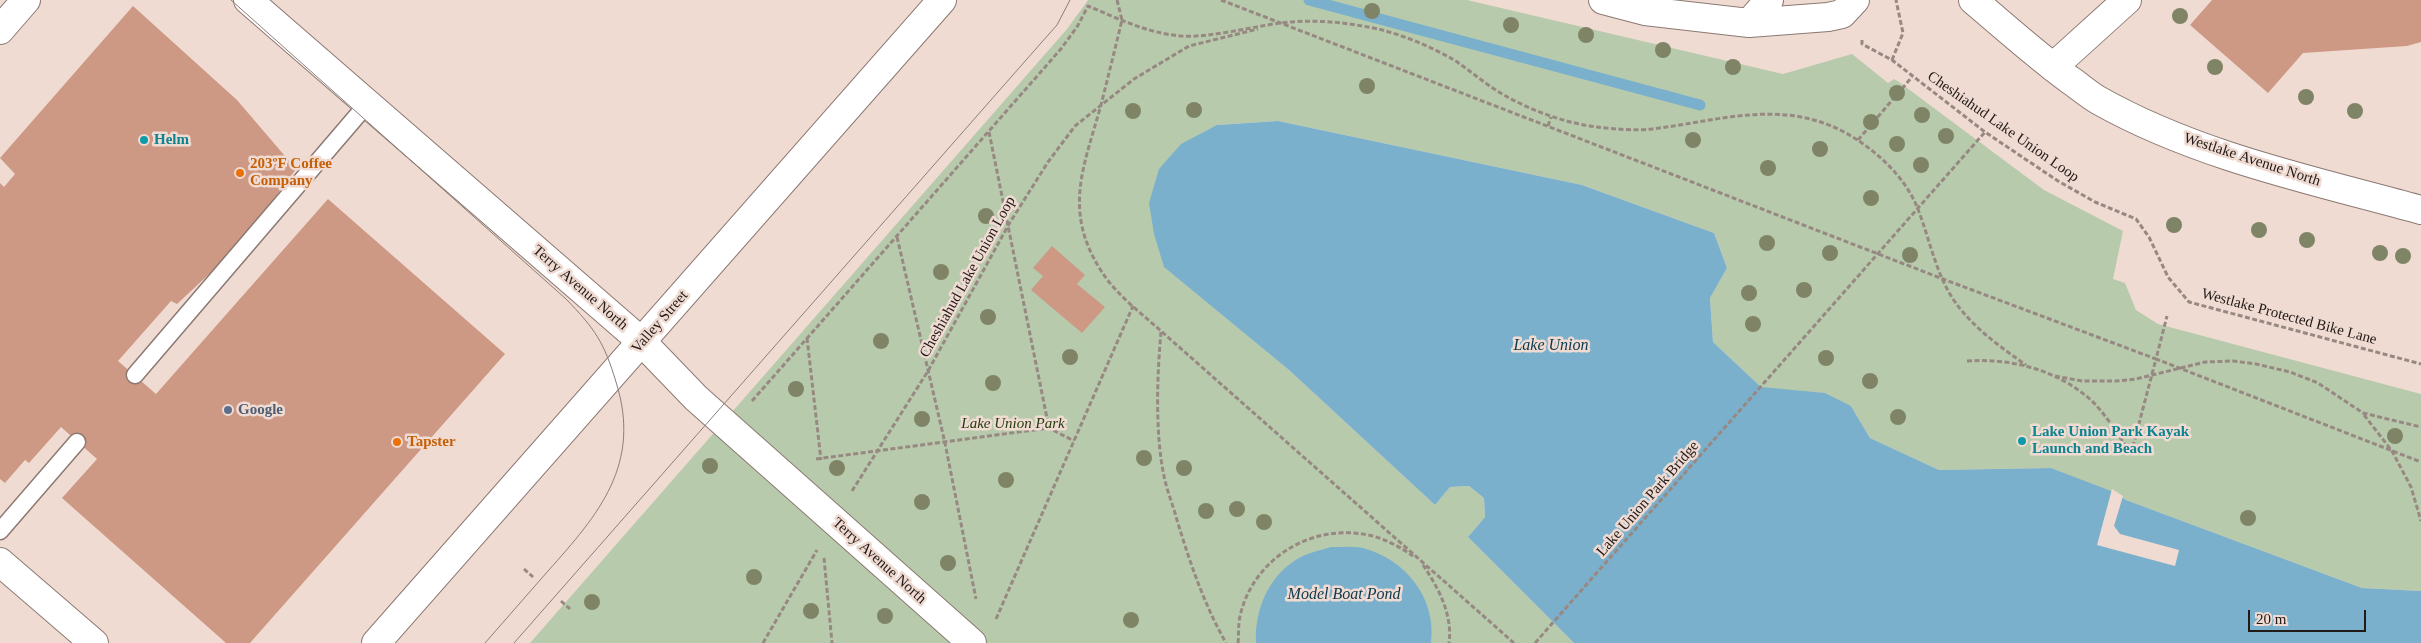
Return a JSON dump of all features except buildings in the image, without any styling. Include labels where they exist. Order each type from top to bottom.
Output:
[{"type":"main road","points":[[0,30],[26,0]]},
{"type":"main road","name":"Terry Avenue North","points":[[248,0],[642,342],[696,398],[768,462],[823,518],[972,643]]},
{"type":"main road","name":"Valley Street","points":[[376,643],[942,0]]},
{"type":"main road","points":[[1603,0],[1646,11],[1749,23],[1828,17],[1842,14],[1855,0]]},
{"type":"main road","points":[[1749,23],[1769,0]]},
{"type":"main road","name":"Westlake Avenue North","points":[[1973,0],[2053,67],[2097,99],[2184,140],[2254,164],[2421,210]]},
{"type":"main road","points":[[2053,67],[2127,0]]},
{"type":"main road","points":[[0,562],[94,643]]},
{"type":"lane","points":[[135,375],[368,103]]},
{"type":"lane","points":[[0,531],[77,442]]},
{"type":"path","points":[[1117,0],[1122,20],[1101,105],[1081,171],[1079,197],[1081,223],[1088,248],[1101,270],[1133,306],[1514,643]]},
{"type":"path","points":[[1221,0],[1943,280],[2156,359],[2421,462]]},
{"type":"path","points":[[1892,60],[1903,33],[1896,0]]},
{"type":"path","name":"Cheshiahud Lake Union Loop","points":[[989,131],[1060,50],[1077,27],[1088,6],[1140,29],[1185,36],[1281,23],[1328,20],[1381,30],[1414,41],[1453,60],[1503,95],[1551,117],[1596,127],[1648,129],[1763,112],[1792,115],[1822,122],[1858,140],[1912,77],[1985,132],[2058,181],[2095,202],[2136,219]]},
{"type":"path","name":"Cheshiahud Lake Union Loop","points":[[763,643],[823,518],[876,452],[928,371],[1009,224],[1048,162],[1075,126],[1134,79],[1189,46],[1281,23]]},
{"type":"path","points":[[1862,44],[1892,60],[1912,77]]},
{"type":"path","points":[[1548,126],[1551,117]]},
{"type":"path","points":[[989,131],[1049,428]]},
{"type":"path","points":[[748,405],[989,131]]},
{"type":"path","name":"Lake Union Park Bridge","points":[[1536,643],[1985,132]]},
{"type":"path","points":[[1858,140],[1879,156],[1896,174],[1918,208],[1943,280],[1954,299],[1972,323],[2026,365]]},
{"type":"path","name":"Westlake Protected Bike Lane","points":[[2136,219],[2149,237],[2168,277],[2189,302],[2421,364]]},
{"type":"path","points":[[897,236],[945,444],[977,608]]},
{"type":"path","points":[[996,621],[1133,306]]},
{"type":"path","points":[[1967,361],[1984,360],[2026,365],[2055,376],[2074,387],[2092,402],[2132,454],[2167,316]]},
{"type":"path","points":[[1161,331],[1158,365],[1158,416],[1164,475],[1194,578],[1211,617],[1226,643]]},
{"type":"path","points":[[806,338],[821,459],[823,518],[832,643]]},
{"type":"path","points":[[2055,376],[2082,381],[2116,381],[2205,362],[2233,361],[2290,372],[2318,384],[2363,413],[2421,427]]},
{"type":"path","points":[[2363,413],[2392,451],[2411,487],[2421,520]]},
{"type":"path","points":[[768,462],[821,459],[945,444],[1049,428],[1074,441]]},
{"type":"path","points":[[1238,643],[1240,617],[1246,599],[1266,566],[1287,548],[1313,536],[1341,532],[1370,535],[1396,545],[1420,560],[1436,585],[1446,611],[1449,643]]},
{"type":"path","points":[[524,569],[533,577]]},
{"type":"path","points":[[561,601],[570,609]]},
{"type":"green space","name":"Lake Union Park","points":[[1088,0],[1467,0],[1783,74],[1852,54],[1888,83],[1894,79],[1899,82],[2044,190],[2123,231],[2113,279],[2125,283],[2136,310],[2158,324],[2421,394],[2421,591],[2362,588],[2126,500],[2051,468],[1939,470],[1870,438],[1851,406],[1761,387],[1713,342],[1710,298],[1727,268],[1714,233],[1582,185],[1278,121],[1217,125],[1165,267],[1289,370],[1435,505],[1450,487],[1469,486],[1484,498],[1485,517],[1468,537],[1574,643],[530,643],[1067,29]]},
{"type":"water","name":"Lake Union","points":[[1278,121],[1582,185],[1714,233],[1727,268],[1710,298],[1713,342],[1761,387],[1825,393],[1851,406],[1870,438],[1939,470],[2051,468],[2111,491],[2126,500],[2362,588],[2421,591],[2421,643],[1574,643],[1468,537],[1485,517],[1484,498],[1469,486],[1450,487],[1435,505],[1289,370],[1164,267],[1154,234],[1149,203],[1159,169],[1181,144],[1217,125]]},
{"type":"water","name":"Model Boat Pond","points":[[1331,547],[1363,548],[1378,553],[1405,571],[1423,596],[1429,611],[1432,626],[1431,643],[1256,643],[1258,617],[1267,592],[1274,580],[1283,570],[1305,555]]},
{"type":"pier","points":[[2112,489],[2123,496],[2114,526],[2120,534],[2179,550],[2175,566],[2097,545]]},
{"type":"waterway","points":[[1309,0],[1700,105]]},
{"type":"tram line","points":[[231,0],[566,299],[591,328],[607,356],[623,411],[624,438],[619,463],[611,486],[599,508],[584,529],[485,643]]},
{"type":"tram line","points":[[514,643],[1057,25],[1070,0]]},
{"type":"place","name":"Helm","points":[[144,140]]},
{"type":"place","name":"203ºF Coffee Company","points":[[240,173]]},
{"type":"place","name":"Google","points":[[228,410]]},
{"type":"place","name":"Lake Union Park Kayak Launch and Beach","points":[[2022,441]]},
{"type":"place","name":"Tapster","points":[[397,442]]}]
